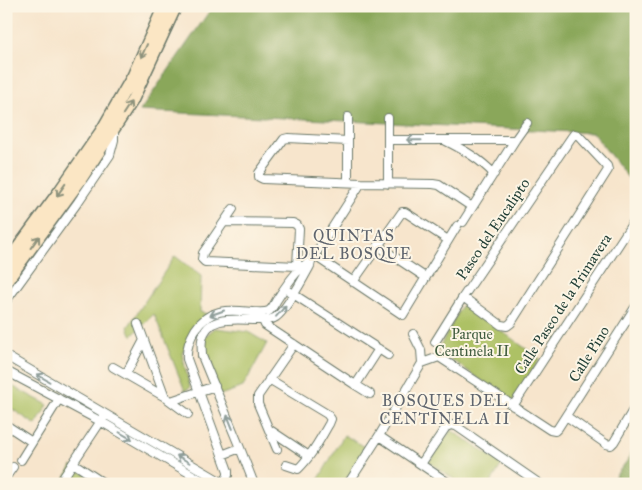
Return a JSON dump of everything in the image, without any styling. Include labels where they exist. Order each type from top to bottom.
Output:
[{"type":"main road","points":[[6,264],[102,130],[133,76],[164,6]]},
{"type":"main road","points":[[6,282],[79,182],[132,100],[176,6]]},
{"type":"street","points":[[348,117],[348,182]]},
{"type":"street","points":[[388,118],[388,184]]},
{"type":"street","points":[[313,259],[353,282],[403,315],[448,240],[527,123]]},
{"type":"street","points":[[6,301],[110,155],[114,140],[114,128]]},
{"type":"street","name":"Paseo del Eucalipto","points":[[434,342],[464,297],[572,138],[574,134],[578,135],[607,166],[608,170],[511,323],[507,326],[501,325],[464,297]]},
{"type":"street","points":[[348,141],[288,138],[281,142],[259,173],[259,177],[263,179],[361,183],[433,184],[439,185],[472,206]]},
{"type":"street","points":[[388,140],[515,140]]},
{"type":"street","points":[[444,140],[471,155],[494,174]]},
{"type":"street","points":[[254,484],[202,356],[201,341],[208,328],[215,323],[262,316],[272,308],[284,288],[305,264],[313,259],[361,183]]},
{"type":"street","points":[[233,209],[204,253],[202,259],[205,262],[301,269]]},
{"type":"street","points":[[353,282],[402,212],[448,240]]},
{"type":"street","name":"Calle Paseo de la Primavera","points":[[512,406],[636,218]]},
{"type":"street","points":[[6,356],[225,483],[228,471],[187,359],[187,347],[202,320],[223,310],[235,310],[262,316],[268,321],[275,318],[294,294],[301,269],[299,229],[297,225],[293,223],[225,222]]},
{"type":"street","points":[[378,246],[425,277]]},
{"type":"street","points":[[284,288],[388,355]]},
{"type":"street","name":"Calle Pino","points":[[566,416],[636,306]]},
{"type":"street","points":[[235,310],[235,319]]},
{"type":"street","points":[[262,316],[265,325],[370,394]]},
{"type":"street","points":[[138,324],[168,399]]},
{"type":"street","points":[[348,484],[422,363],[421,350],[413,334]]},
{"type":"street","points":[[192,336],[201,341]]},
{"type":"street","points":[[126,374],[144,340]]},
{"type":"street","points":[[421,350],[434,342],[439,357],[550,430],[555,431],[566,416],[606,444],[611,445],[636,406]]},
{"type":"street","points":[[277,449],[257,400],[269,379],[294,344]]},
{"type":"street","points":[[355,384],[379,349]]},
{"type":"street","points":[[187,359],[202,356]]},
{"type":"street","points":[[422,363],[439,357]]},
{"type":"street","points":[[113,367],[168,399],[188,414]]},
{"type":"street","points":[[6,371],[100,421],[208,484]]},
{"type":"street","points":[[269,379],[327,414],[331,419],[309,456],[298,469],[286,465]]},
{"type":"street","points":[[168,399],[214,386]]},
{"type":"street","points":[[21,460],[59,399]]},
{"type":"street","points":[[59,484],[105,414]]},
{"type":"street","points":[[6,425],[32,442]]},
{"type":"street","points":[[421,464],[446,427],[451,425],[456,426],[540,484]]},
{"type":"street","points":[[270,430],[309,456]]},
{"type":"street","points":[[379,436],[450,484]]},
{"type":"street","points":[[222,455],[240,448]]},
{"type":"street","points":[[73,463],[105,484]]},
{"type":"street","points":[[6,477],[13,467]]},
{"type":"green space","points":[[213,6],[636,6],[636,188],[593,133],[140,111]]},
{"type":"green space","points":[[175,256],[201,276],[200,312],[208,314],[192,333],[182,354],[190,388],[185,391],[154,314],[132,336],[128,327]]},
{"type":"green space","name":"Parque Centinela II","points":[[463,303],[540,359],[512,402],[438,350]]},
{"type":"green space","points":[[215,328],[248,332],[267,343],[243,387],[220,395],[202,350],[204,337]]},
{"type":"green space","points":[[6,383],[48,405],[36,425],[6,405]]},
{"type":"green space","points":[[451,430],[502,464],[490,484],[461,484],[429,462]]},
{"type":"green space","points":[[344,435],[367,450],[343,484],[316,484]]},
{"type":"green space","points":[[636,442],[636,484],[609,484],[627,461]]},
{"type":"green space","points":[[72,466],[101,484],[61,484]]},
{"type":"district","name":"QUINTAS DEL BOSQUE","points":[[354,244]]},
{"type":"district","name":"BOSQUES DEL CENTINELA II","points":[[445,409]]}]
